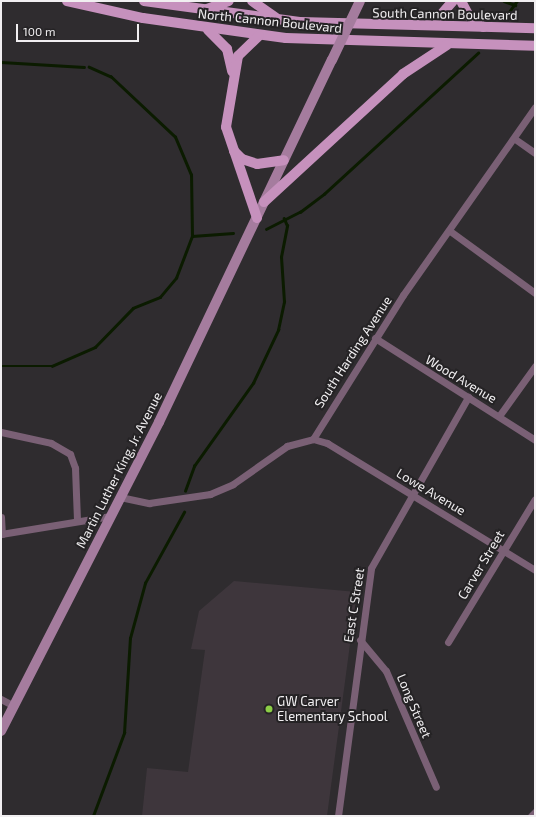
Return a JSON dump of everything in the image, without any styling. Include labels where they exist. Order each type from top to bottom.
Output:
[{"type":"main road","name":"North Cannon Boulevard","points":[[67,1],[90,4],[206,29],[259,36],[449,44]]},
{"type":"main road","name":"North Cannon Boulevard","points":[[144,1],[189,9],[284,21]]},
{"type":"main road","points":[[189,9],[213,8],[229,1]]},
{"type":"main road","points":[[252,1],[284,21]]},
{"type":"main road","points":[[264,202],[360,1]]},
{"type":"main road","points":[[411,26],[434,21],[453,1]]},
{"type":"main road","points":[[462,1],[471,18],[485,28]]},
{"type":"main road","name":"South Cannon Boulevard","points":[[284,21],[411,26],[535,28]]},
{"type":"main road","points":[[206,29],[227,49],[232,77]]},
{"type":"main road","points":[[256,218],[250,191],[232,148],[226,127],[232,77],[241,50],[259,36]]},
{"type":"main road","points":[[264,202],[403,74],[449,44],[535,46]]},
{"type":"main road","points":[[232,148],[250,162],[284,160]]},
{"type":"main road","name":"Martin Luther King, Jr. Avenue","points":[[1,731],[111,516],[264,202]]},
{"type":"street","name":"South Harding Avenue","points":[[313,438],[375,338],[515,139],[535,107]]},
{"type":"street","points":[[515,139],[535,153]]},
{"type":"street","points":[[450,231],[535,293]]},
{"type":"street","name":"Wood Avenue","points":[[375,338],[535,440]]},
{"type":"street","points":[[499,416],[535,366]]},
{"type":"street","name":"East C Street","points":[[338,816],[360,640],[371,568],[411,494],[468,397]]},
{"type":"street","points":[[1,432],[51,443],[70,454],[75,468],[77,520]]},
{"type":"street","points":[[120,497],[149,503],[210,494],[233,484],[287,446],[313,438]]},
{"type":"street","name":"Lowe Avenue","points":[[313,438],[328,443],[535,570]]},
{"type":"street","name":"Carver Street","points":[[448,642],[535,499]]},
{"type":"street","points":[[1,517],[2,534],[77,520],[111,516]]},
{"type":"street","name":"Long Street","points":[[360,640],[386,671],[436,787]]},
{"type":"street","points":[[1,699],[14,706]]},
{"type":"street","points":[[531,816],[535,812]]},
{"type":"shaded area","name":"GW Carver Elementary School","points":[[234,581],[357,592],[327,816],[142,816],[147,768],[188,772],[205,650],[191,649],[199,611]]},
{"type":"waterway","points":[[504,1],[515,5]]},
{"type":"waterway","points":[[506,16],[517,1]]},
{"type":"waterway","points":[[266,229],[300,212],[324,194],[478,53]]},
{"type":"waterway","points":[[1,62],[84,67]]},
{"type":"waterway","points":[[1,366],[52,366],[95,347],[133,308],[160,297],[176,278],[192,236],[191,175],[175,137],[111,77],[89,67]]},
{"type":"waterway","points":[[185,491],[194,466],[253,383],[278,330],[284,302],[281,257],[287,226],[284,219]]},
{"type":"waterway","points":[[192,236],[233,233]]},
{"type":"waterway","points":[[93,816],[124,733],[130,638],[145,583],[184,512]]},
{"type":"place","name":"GW Carver Elementary School","points":[[269,709]]}]
